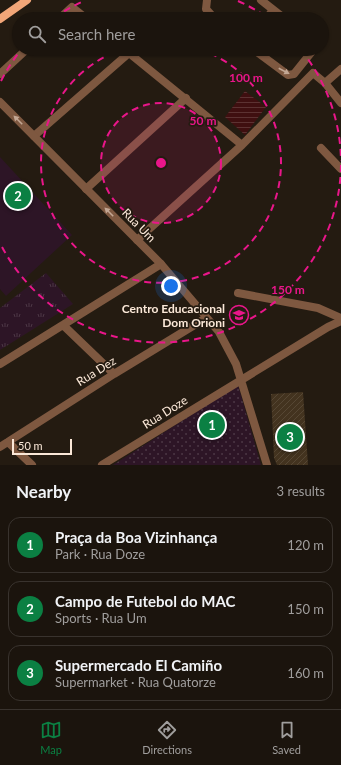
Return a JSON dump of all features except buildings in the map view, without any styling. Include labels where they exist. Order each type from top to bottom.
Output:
[{"type":"main road","points":[[0,19],[27,0]]},
{"type":"street","points":[[207,0],[206,9],[209,12]]},
{"type":"street","points":[[261,0],[276,12]]},
{"type":"street","points":[[66,12],[72,6],[79,12]]},
{"type":"street","points":[[0,74],[19,56]]},
{"type":"street","points":[[34,136],[121,56]]},
{"type":"street","points":[[132,56],[242,145]]},
{"type":"street","points":[[262,56],[288,75],[294,74],[308,56]]},
{"type":"street","points":[[325,83],[341,69]]},
{"type":"street","points":[[137,240],[242,145],[312,73],[325,83],[341,103]]},
{"type":"street","points":[[86,189],[186,98]]},
{"type":"street","name":"Rua Um","points":[[0,102],[160,264],[219,332],[230,349],[267,465]]},
{"type":"street","points":[[321,148],[341,170]]},
{"type":"street","points":[[0,364],[160,264]]},
{"type":"street","points":[[238,293],[318,308],[341,318]]},
{"type":"street","name":"Rua Dez","points":[[0,447],[114,374],[206,318]]},
{"type":"street","name":"Rua Doze","points":[[102,465],[328,327],[341,321]]},
{"type":"street","points":[[63,325],[114,374]]},
{"type":"street","points":[[8,442],[32,465]]},
{"type":"green space","points":[[0,157],[72,235],[6,296],[0,289]]},
{"type":"green space","points":[[46,273],[73,304],[0,350],[0,308]]},
{"type":"green space","points":[[238,385],[261,465],[113,465]]},
{"type":"shaded area","points":[[245,91],[266,107],[245,135],[225,117]]},
{"type":"place","name":"Campo de Futebol do MAC","points":[[18,196]]},
{"type":"place","name":"Centro Educacional Dom Orioni","points":[[239,315]]},
{"type":"place","name":"Praça da Boa Vizinhança","points":[[212,425]]},
{"type":"place","name":"Supermercado El Camiño","points":[[290,437]]}]
